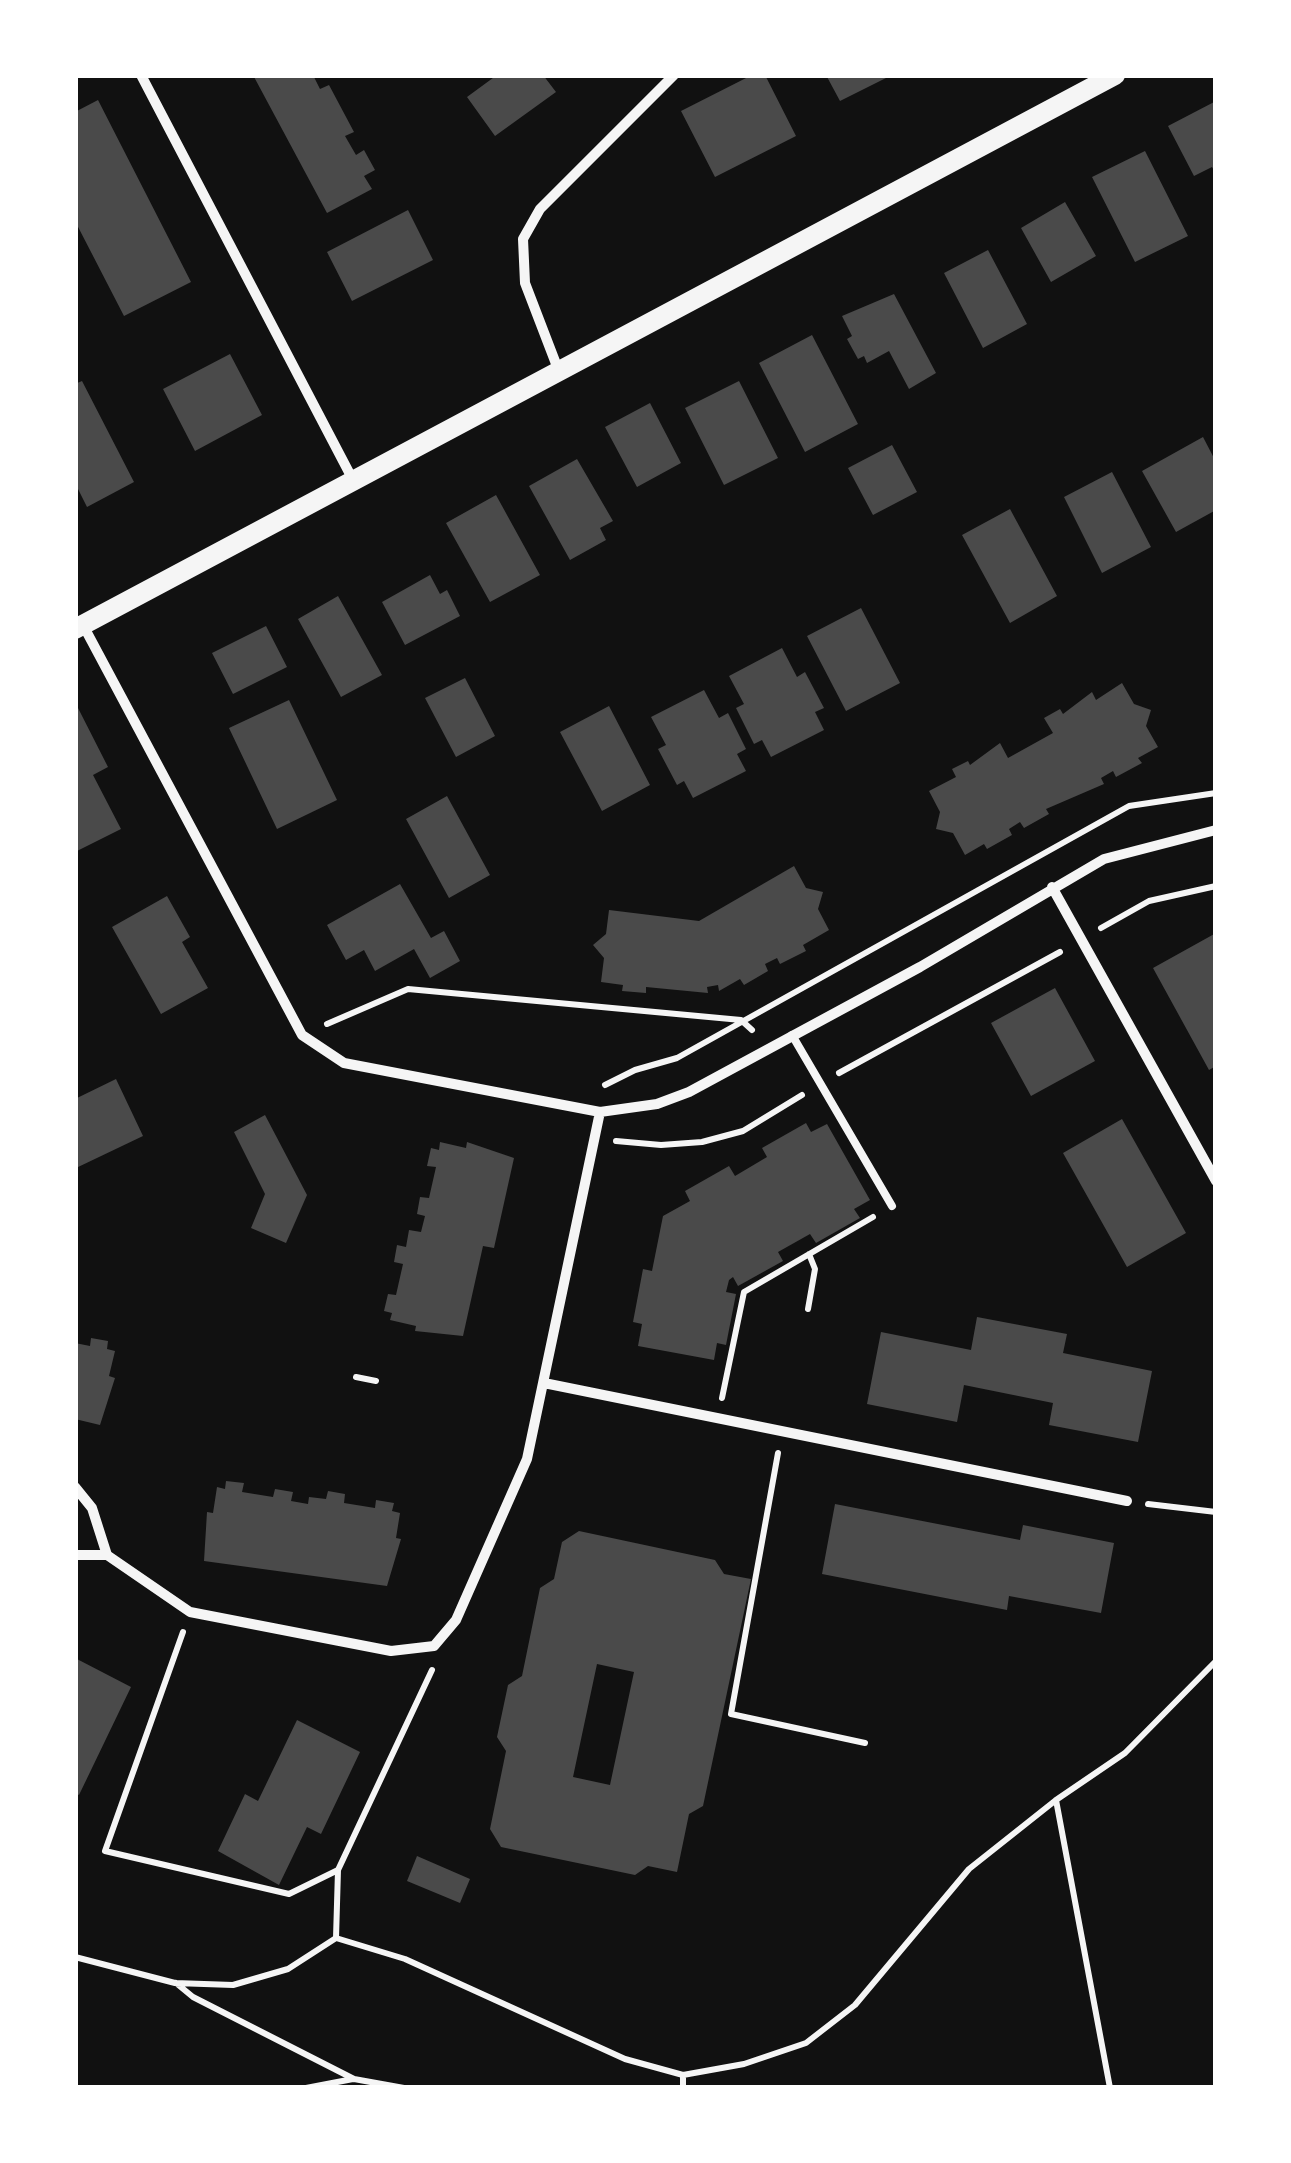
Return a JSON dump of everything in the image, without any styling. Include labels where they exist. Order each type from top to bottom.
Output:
[{"type":"main road","points":[[79,627],[1115,75]]},
{"type":"street","points":[[142,75],[353,480]]},
{"type":"street","points":[[558,370],[524,283],[523,239],[540,209],[674,75]]},
{"type":"street","points":[[79,627],[302,1035],[344,1063],[586,1110],[600,1112],[657,1104],[689,1092],[920,967],[1104,859],[1216,830]]},
{"type":"street","points":[[1052,887],[1216,1181]]},
{"type":"street","points":[[75,1555],[107,1555],[190,1612],[391,1652],[434,1646],[456,1620],[518,1485],[544,1383],[600,1112]]},
{"type":"street","points":[[544,1383],[1127,1501]]},
{"type":"street","points":[[75,1487],[92,1508],[107,1555]]},
{"type":"lane","points":[[792,1035],[892,1206]]},
{"type":"path","points":[[586,1110],[607,1083],[677,1058],[1130,806],[1216,794]]},
{"type":"path","points":[[594,1139],[661,1145],[702,1142],[743,1131],[822,1082],[1149,901],[1216,886]]},
{"type":"path","points":[[302,1035],[408,990],[741,1020],[773,1046]]},
{"type":"path","points":[[717,1419],[744,1292],[892,1206]]},
{"type":"path","points":[[808,1309],[816,1269],[809,1254]]},
{"type":"path","points":[[356,1376],[376,1381]]},
{"type":"path","points":[[782,1432],[731,1714],[865,1744]]},
{"type":"path","points":[[1127,1501],[1216,1512]]},
{"type":"path","points":[[190,1612],[105,1850],[289,1894],[338,1870]]},
{"type":"path","points":[[336,1938],[338,1870],[431,1676],[434,1646]]},
{"type":"path","points":[[75,1957],[175,1983],[233,1984],[288,1969],[336,1938],[405,1958],[626,2059],[683,2075],[744,2064],[806,2043],[855,2005],[969,1869],[1056,1800],[1125,1754],[1216,1661]]},
{"type":"path","points":[[1056,1800],[1110,2088]]},
{"type":"path","points":[[175,1983],[193,1997],[354,2079],[404,2088]]},
{"type":"path","points":[[683,2075],[683,2088]]},
{"type":"path","points":[[306,2088],[354,2079]]},
{"type":"building","points":[[253,75],[313,75],[320,89],[329,85],[354,132],[345,136],[356,155],[364,150],[375,170],[364,176],[372,189],[327,213]]},
{"type":"building","points":[[497,75],[543,75],[556,92],[495,136],[467,97]]},
{"type":"building","points":[[752,75],[765,75],[796,136],[715,177],[681,111]]},
{"type":"building","points":[[826,75],[892,75],[840,101]]},
{"type":"building","points":[[98,100],[191,282],[124,316],[75,221],[75,112]]},
{"type":"building","points":[[1216,101],[1216,174],[1212,167],[1194,176],[1168,126]]},
{"type":"building","points":[[1145,151],[1188,236],[1135,262],[1092,177]]},
{"type":"building","points":[[1065,202],[1096,256],[1051,282],[1021,228]]},
{"type":"building","points":[[408,210],[433,260],[352,301],[327,252]]},
{"type":"building","points":[[988,250],[1027,324],[983,348],[944,273]]},
{"type":"building","points":[[894,294],[936,373],[909,389],[889,351],[867,363],[864,356],[858,359],[847,339],[852,336],[842,316]]},
{"type":"building","points":[[812,335],[858,424],[805,452],[759,363]]},
{"type":"building","points":[[230,354],[262,415],[195,451],[163,389]]},
{"type":"building","points":[[82,381],[134,482],[87,507],[75,483],[75,384]]},
{"type":"building","points":[[739,381],[778,458],[724,485],[685,408]]},
{"type":"building","points":[[650,403],[681,463],[637,487],[605,427]]},
{"type":"building","points":[[1203,437],[1216,462],[1216,510],[1176,532],[1142,471]]},
{"type":"building","points":[[892,445],[917,492],[873,515],[848,468]]},
{"type":"building","points":[[577,459],[613,521],[600,528],[606,540],[570,560],[529,486]]},
{"type":"building","points":[[1112,472],[1151,547],[1102,573],[1064,497]]},
{"type":"building","points":[[496,495],[540,575],[490,602],[446,523]]},
{"type":"building","points":[[1010,509],[1057,596],[1010,623],[962,535]]},
{"type":"building","points":[[430,575],[440,594],[447,590],[460,616],[405,645],[382,602]]},
{"type":"building","points":[[338,596],[382,675],[341,697],[298,619]]},
{"type":"building","points":[[861,608],[900,683],[846,711],[807,636]]},
{"type":"building","points":[[266,626],[287,667],[233,694],[212,653]]},
{"type":"building","points":[[782,648],[797,677],[805,672],[824,708],[815,712],[824,730],[771,757],[762,740],[754,744],[736,708],[744,704],[729,676]]},
{"type":"building","points":[[465,678],[495,736],[456,757],[425,698]]},
{"type":"building","points":[[1122,683],[1134,704],[1151,710],[1146,726],[1158,747],[1138,758],[1142,763],[1116,777],[1113,771],[1101,778],[1104,784],[1046,809],[1049,814],[1024,828],[1020,822],[1009,829],[1012,835],[987,849],[984,844],[965,855],[953,833],[936,829],[940,812],[929,791],[956,777],[952,769],[968,761],[970,765],[1000,743],[1008,758],[1053,733],[1044,718],[1060,709],[1063,714],[1092,692],[1096,700]]},
{"type":"building","points":[[704,690],[719,718],[728,713],[746,749],[737,754],[746,771],[693,798],[684,781],[677,785],[658,749],[666,745],[651,717]]},
{"type":"building","points":[[289,700],[337,800],[277,829],[229,728]]},
{"type":"building","points":[[609,706],[650,785],[602,811],[560,732]]},
{"type":"building","points":[[78,708],[108,767],[93,775],[121,829],[75,852]]},
{"type":"building","points":[[447,796],[490,875],[449,898],[406,819]]},
{"type":"building","points":[[794,866],[806,888],[823,892],[818,909],[829,930],[803,945],[806,951],[780,964],[777,958],[765,964],[768,971],[744,985],[740,979],[719,991],[718,985],[707,987],[708,993],[646,987],[646,993],[622,991],[623,985],[601,982],[604,958],[593,945],[606,934],[609,910],[699,921]]},
{"type":"building","points":[[400,884],[431,938],[444,931],[460,961],[430,978],[414,949],[375,971],[364,950],[346,960],[327,925]]},
{"type":"building","points":[[167,896],[190,937],[182,942],[208,988],[161,1014],[112,927]]},
{"type":"building","points":[[1216,933],[1216,1066],[1209,1070],[1153,968]]},
{"type":"building","points":[[1055,988],[1095,1061],[1031,1096],[991,1023]]},
{"type":"building","points":[[116,1079],[143,1136],[76,1168],[75,1099]]},
{"type":"building","points":[[265,1115],[307,1195],[286,1243],[251,1228],[265,1194],[234,1132]]},
{"type":"building","points":[[1122,1119],[1186,1233],[1127,1267],[1063,1153]]},
{"type":"building","points":[[806,1123],[811,1132],[827,1124],[870,1200],[854,1209],[860,1218],[816,1243],[810,1234],[778,1252],[783,1261],[738,1286],[733,1277],[729,1280],[726,1292],[736,1294],[726,1345],[717,1343],[714,1360],[638,1346],[642,1324],[633,1322],[643,1269],[652,1271],[663,1216],[690,1201],[685,1191],[729,1166],[735,1176],[767,1157],[762,1148]]},
{"type":"building","points":[[440,1142],[466,1148],[467,1142],[514,1158],[494,1248],[483,1246],[463,1336],[415,1331],[416,1326],[390,1320],[392,1313],[384,1311],[388,1294],[396,1295],[403,1264],[394,1262],[397,1245],[406,1247],[409,1230],[421,1232],[425,1216],[417,1214],[420,1197],[429,1198],[436,1167],[427,1166],[431,1148],[439,1150]]},
{"type":"building","points":[[977,1317],[1067,1334],[1063,1353],[1152,1371],[1138,1442],[1049,1425],[1053,1403],[964,1385],[957,1422],[867,1404],[881,1332],[971,1350]]},
{"type":"building","points":[[91,1338],[108,1341],[107,1349],[115,1351],[109,1376],[115,1378],[100,1425],[75,1419],[75,1343],[90,1346]]},
{"type":"building","points":[[226,1481],[244,1483],[242,1492],[273,1497],[275,1489],[293,1492],[291,1501],[308,1504],[309,1497],[326,1499],[328,1491],[345,1494],[344,1503],[375,1508],[376,1500],[394,1503],[392,1511],[400,1513],[396,1538],[401,1539],[387,1586],[204,1561],[207,1512],[213,1513],[217,1487],[225,1489]]},
{"type":"building","points":[[835,1504],[1020,1540],[1023,1525],[1114,1543],[1101,1613],[1009,1596],[1007,1610],[822,1574]]},
{"type":"building","points":[[579,1531],[715,1560],[724,1574],[751,1579],[703,1806],[689,1814],[677,1872],[648,1866],[635,1875],[501,1847],[490,1829],[506,1751],[497,1737],[508,1685],[522,1676],[540,1588],[554,1579],[562,1542]],"holes":[[[597,1664],[634,1672],[610,1785],[573,1777]]]},
{"type":"building","points":[[75,1658],[131,1687],[79,1795],[75,1793]]},
{"type":"building","points":[[297,1720],[360,1752],[321,1834],[307,1827],[279,1885],[218,1851],[245,1794],[258,1801]]},
{"type":"building","points":[[417,1856],[470,1879],[460,1903],[407,1881]]}]
